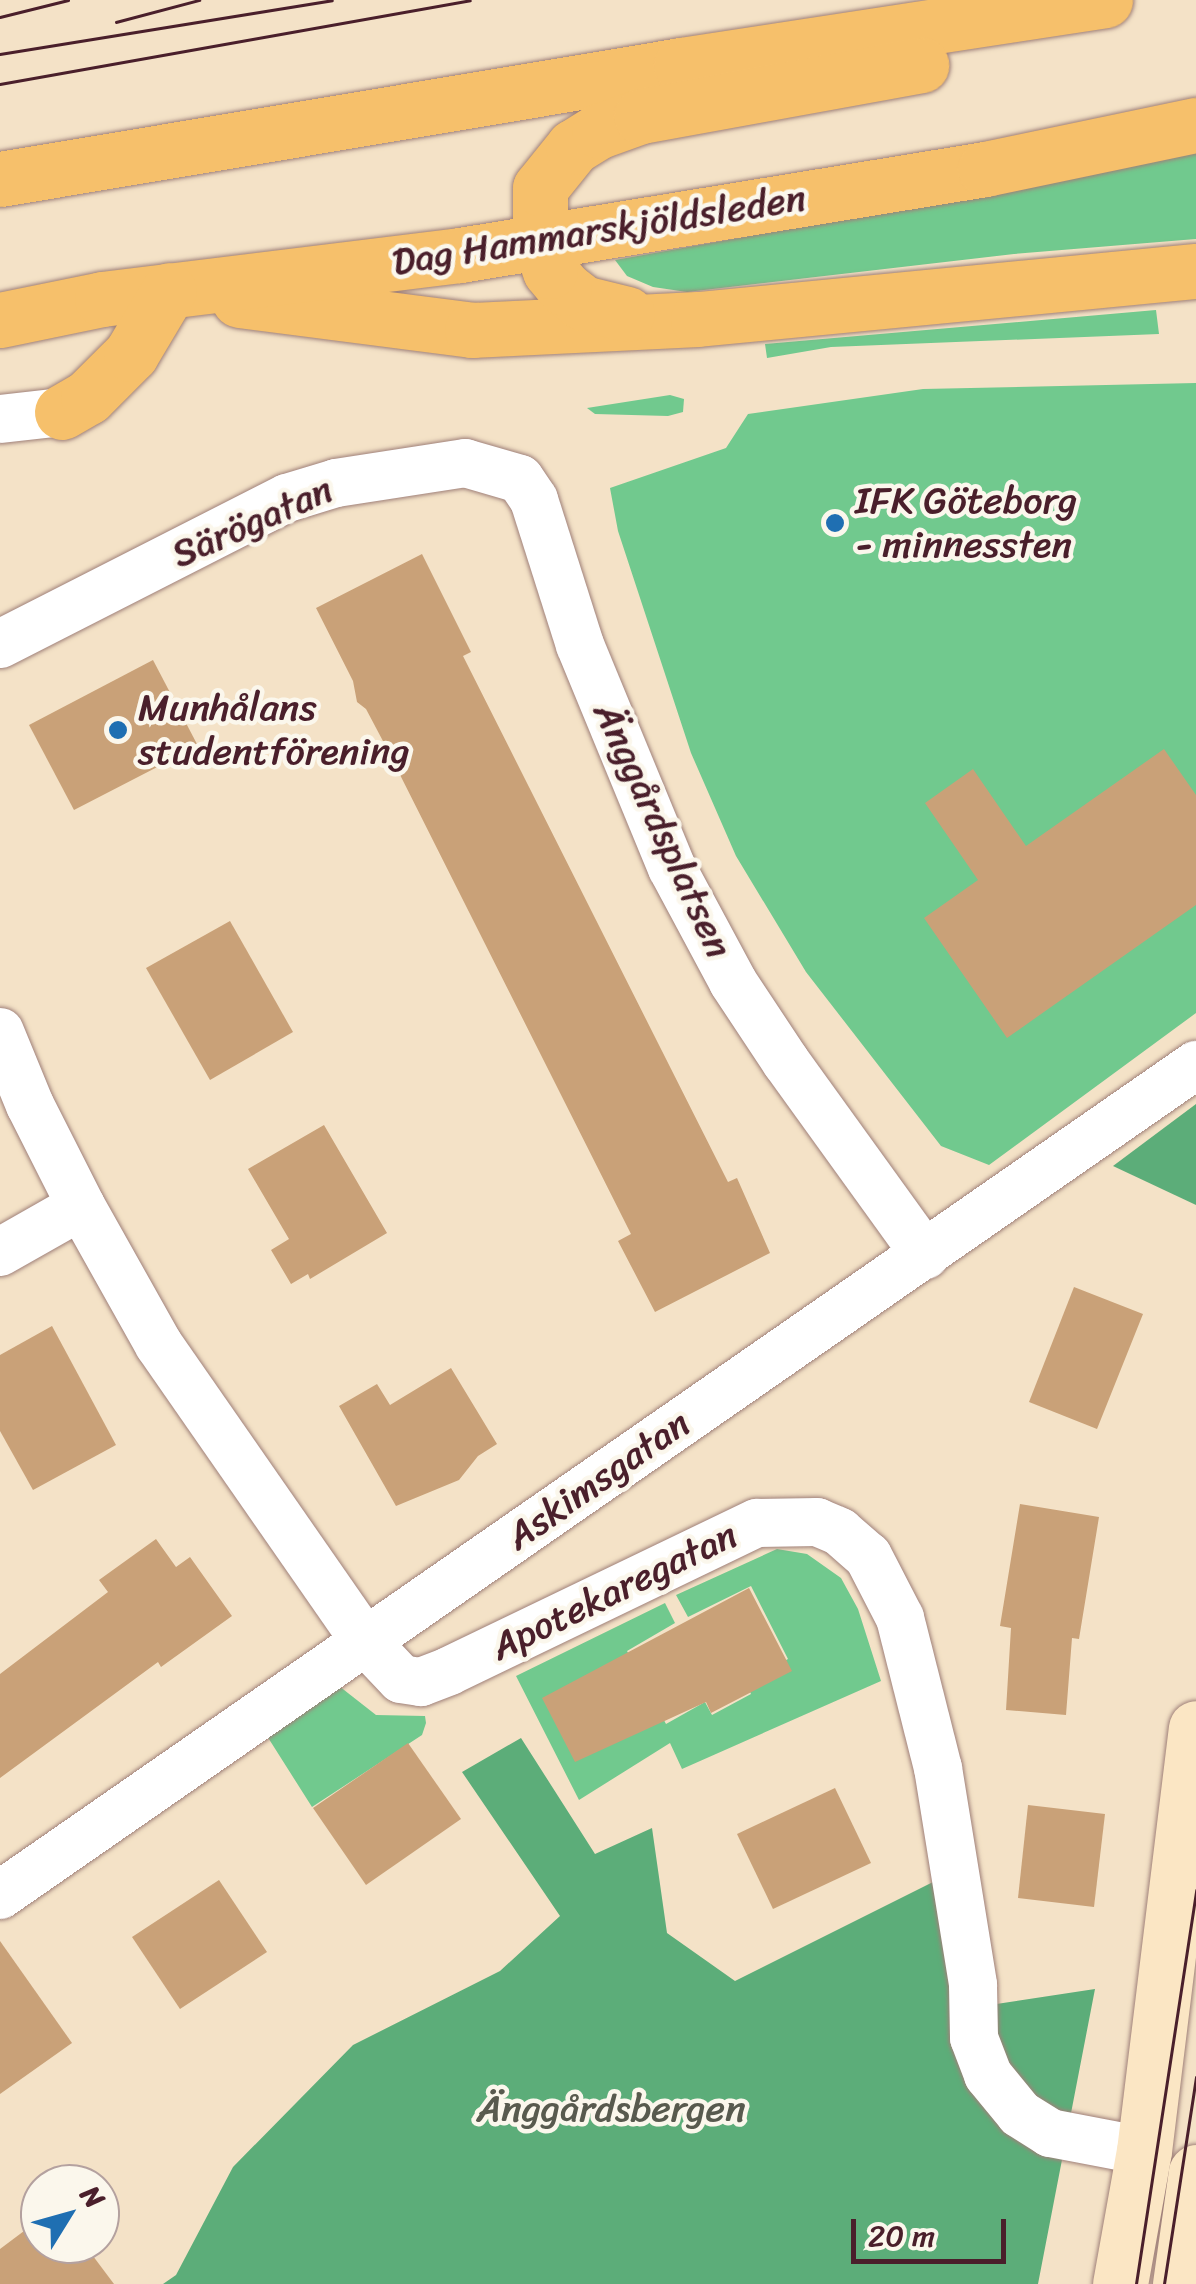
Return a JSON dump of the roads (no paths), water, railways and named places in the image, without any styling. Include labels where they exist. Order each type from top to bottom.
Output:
[{"type":"main road","points":[[0,179],[662,68],[1100,1]]},
{"type":"main road","points":[[1100,1],[996,50],[642,116],[598,131],[554,165],[540,188],[540,242],[550,271],[583,303],[607,312],[698,319],[1196,271]]},
{"type":"main road","name":"Dag Hammarskjöldsleden","points":[[0,320],[168,290],[540,242],[985,169],[1196,124]]},
{"type":"main road","points":[[62,412],[88,396],[131,354],[168,290],[472,330],[659,318]]},
{"type":"main road","points":[[1120,2284],[1144,2151],[1196,1728]]},
{"type":"main road","points":[[1180,2284],[1196,2172]]},
{"type":"street","points":[[0,419],[62,412]]},
{"type":"street","name":"Särögatan","points":[[0,644],[288,498],[336,482],[464,462],[520,479]]},
{"type":"street","name":"Änggårdsplatsen","points":[[520,479],[534,500],[580,645],[672,868],[733,982],[925,1255]]},
{"type":"street","name":"Apotekaregatan","points":[[0,1032],[30,1105],[81,1206],[160,1345],[365,1641],[401,1680],[421,1682],[757,1523],[790,1519],[816,1522],[840,1532],[868,1556],[900,1618],[938,1768],[973,1985],[974,2038],[988,2075],[1020,2114],[1050,2133],[1144,2151]]},
{"type":"street","name":"Askimsgatan","points":[[0,1896],[1196,1064]]},
{"type":"street","points":[[0,1252],[81,1206]]},
{"type":"tram line","points":[[0,17],[68,0]]},
{"type":"tram line","points":[[116,22],[199,0]]},
{"type":"tram line","points":[[0,54],[332,0]]},
{"type":"tram line","points":[[0,84],[470,0]]},
{"type":"tram line","points":[[1136,2284],[1196,1891]]},
{"type":"tram line","points":[[1164,2284],[1196,2077]]},
{"type":"place","name":"IFK Göteborg - minnessten","points":[[835,523]]},
{"type":"place","name":"Munhålans studentförening","points":[[118,730]]},
{"type":"park label","name":"Änggårdsbergen","points":[[611,2109]]}]
